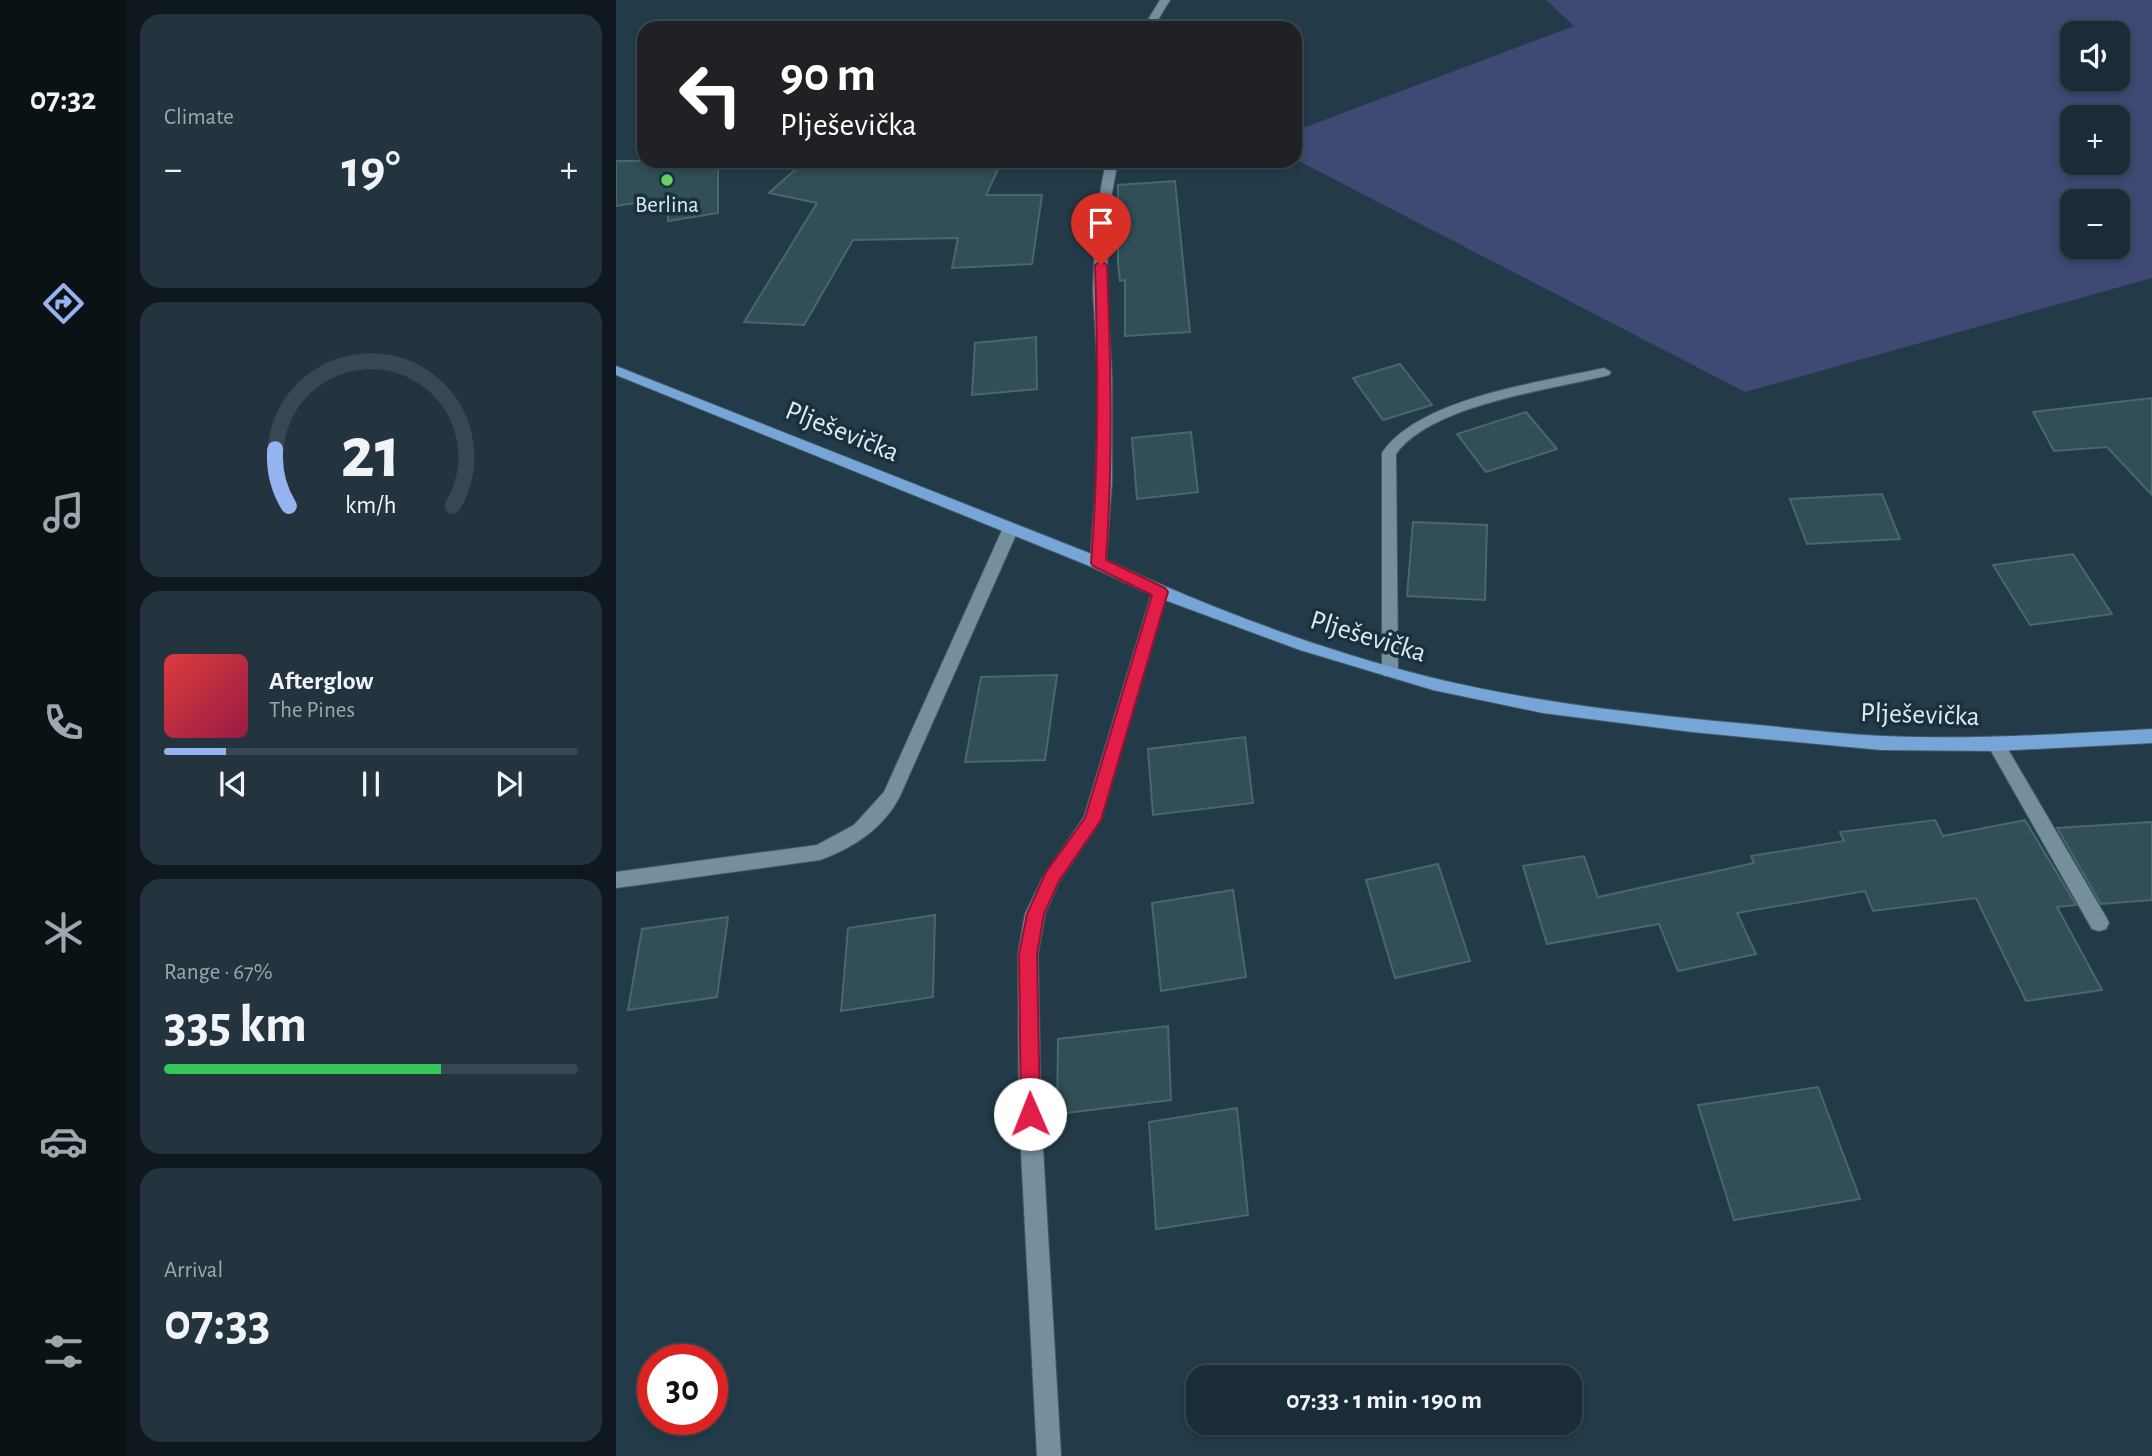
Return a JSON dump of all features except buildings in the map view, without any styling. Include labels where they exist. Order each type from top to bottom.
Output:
[{"type":"main road","name":"Plješevička","points":[[616,370],[1098,563],[1160,592],[1306,646],[1433,684],[1543,706],[1692,725],[1881,743],[1996,744],[2152,736]]},
{"type":"street","points":[[1152,21],[1165,0]]},
{"type":"street","points":[[1098,563],[1104,481],[1105,378],[1100,290],[1102,214],[1111,168]]},
{"type":"street","points":[[1390,671],[1389,453],[1402,437],[1433,418],[1520,392],[1604,372]]},
{"type":"street","points":[[616,880],[820,852],[845,841],[873,822],[891,796],[1012,528]]},
{"type":"street","points":[[1049,1456],[1030,1114],[1028,954],[1035,914],[1052,877],[1092,820],[1160,592]]},
{"type":"street","points":[[1996,744],[2099,923]]},
{"type":"shaded area","points":[[1546,0],[2152,0],[2152,278],[1745,392],[1302,163],[1302,128],[1574,26]]},
{"type":"place","name":"Berlina","points":[[667,180]]},
{"type":"route","points":[[1030,1114],[1028,954],[1035,914],[1052,877],[1092,820],[1160,592],[1098,563],[1104,481],[1105,378],[1101,265]]}]
